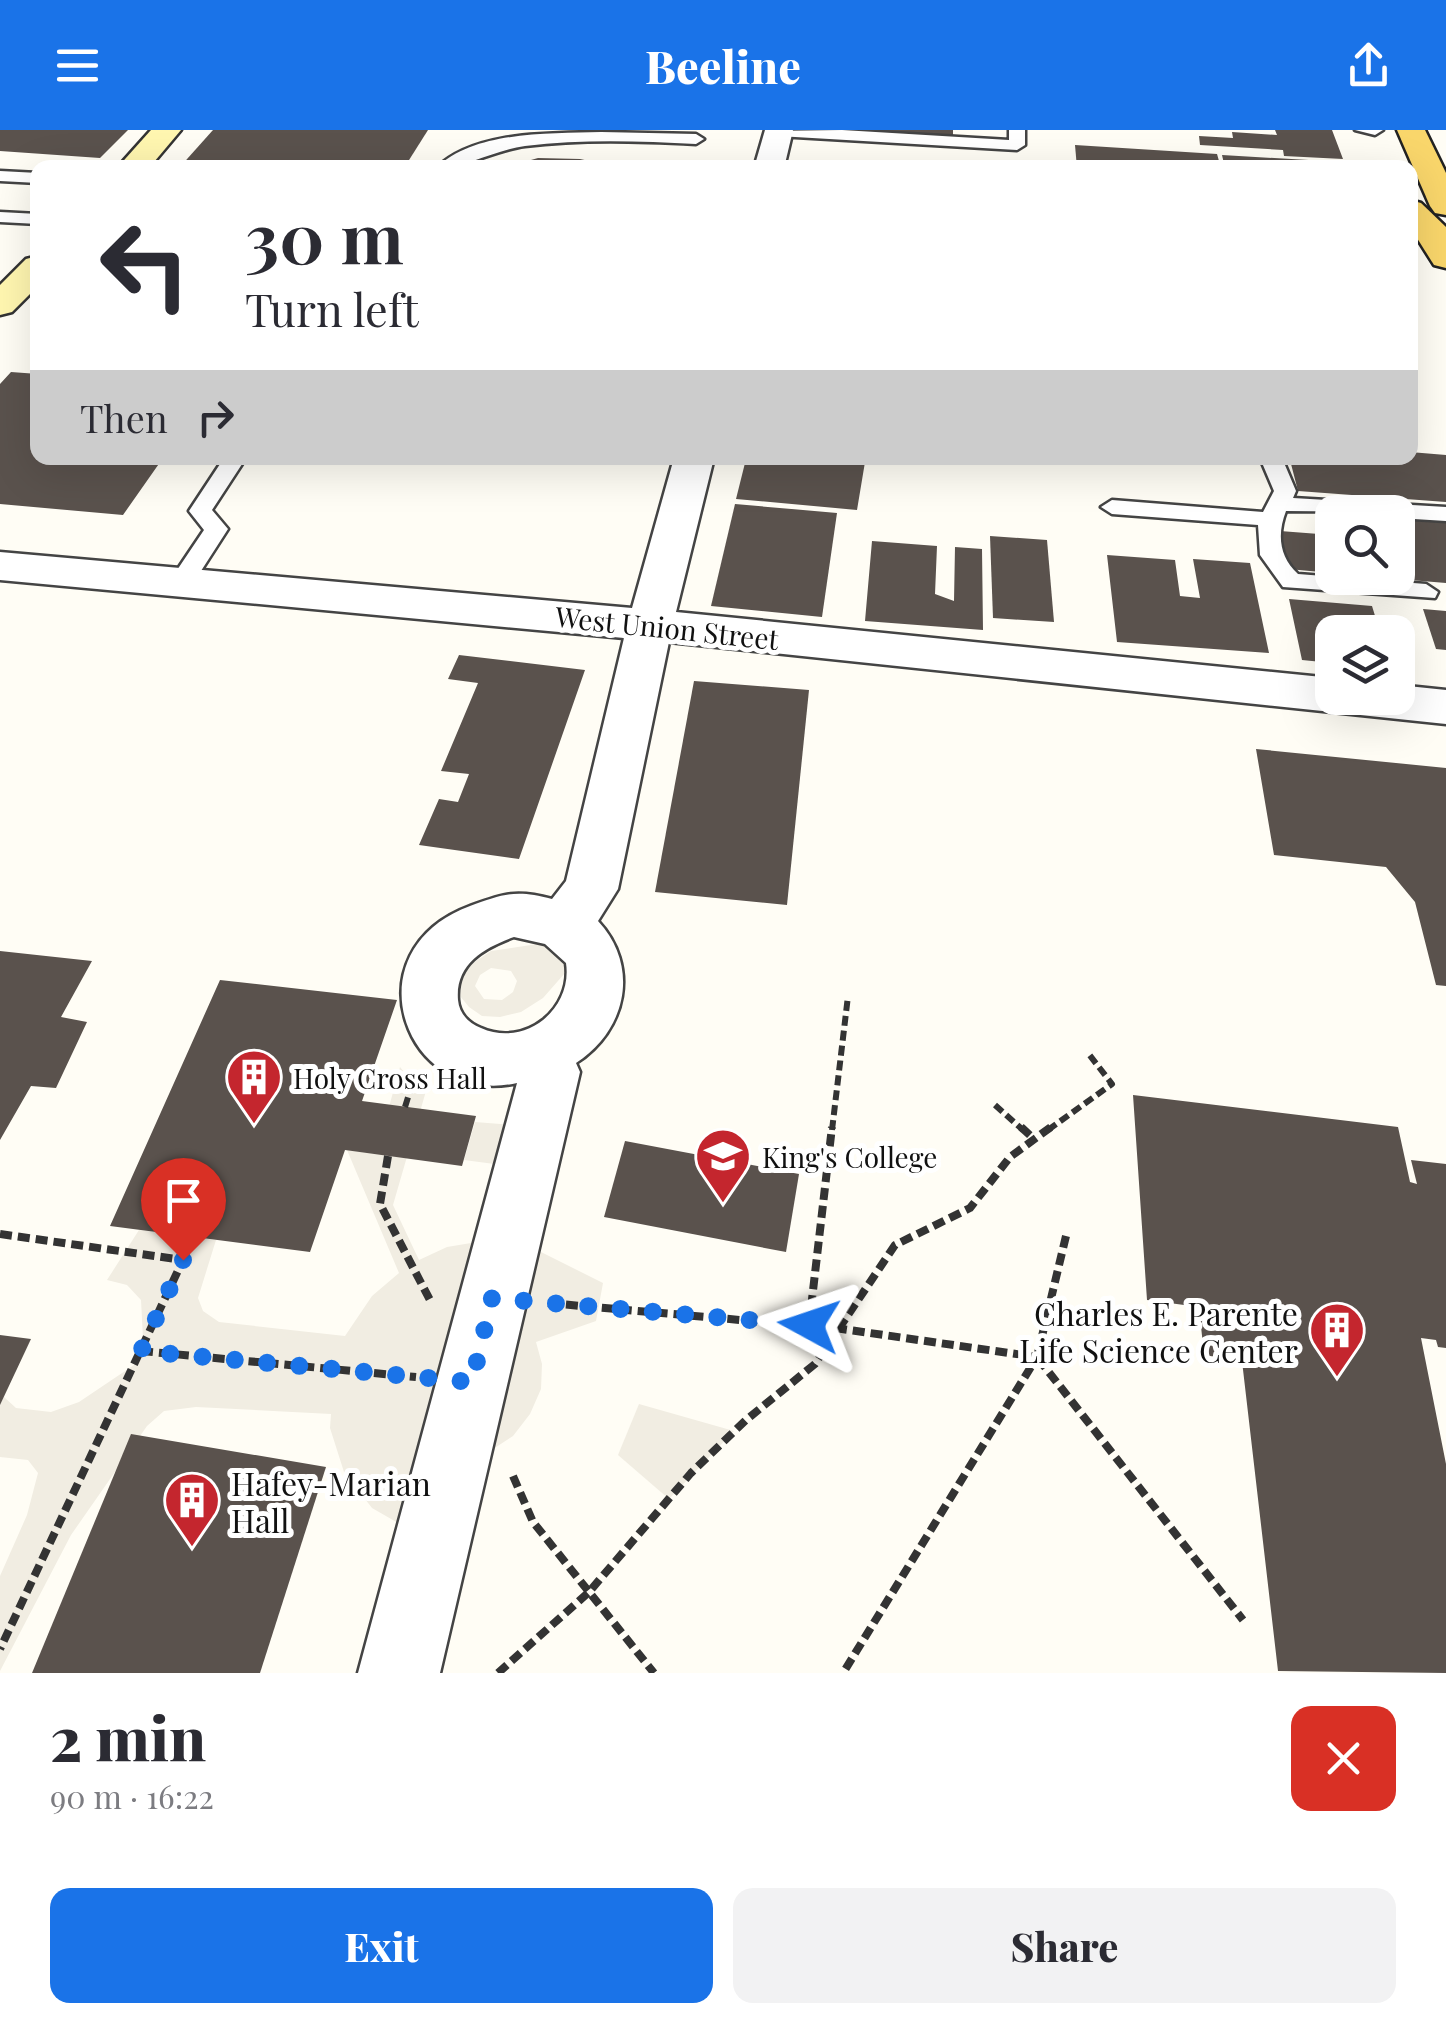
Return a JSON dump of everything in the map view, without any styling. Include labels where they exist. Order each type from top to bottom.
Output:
[{"type":"main road","points":[[1411,130],[1436,223]]},
{"type":"street","points":[[140,160],[168,130]]},
{"type":"street","points":[[771,160],[778,130]]},
{"type":"street","points":[[2,301],[30,274]]},
{"type":"street","points":[[564,925],[591,888],[650,625],[692,465]]},
{"type":"street","name":"West Union Street","points":[[0,566],[650,625],[1315,694]]},
{"type":"street","points":[[1415,704],[1446,707]]},
{"type":"street","points":[[399,1673],[550,1072]]},
{"type":"lane","points":[[778,130],[1018,145],[1017,130]]},
{"type":"lane","points":[[1363,130],[1378,139]]},
{"type":"lane","points":[[449,160],[452,156],[545,132],[696,139]]},
{"type":"lane","points":[[0,176],[30,178]]},
{"type":"lane","points":[[0,217],[30,219]]},
{"type":"lane","points":[[182,582],[216,529],[200,511],[230,465]]},
{"type":"lane","points":[[1274,465],[1285,491],[1274,511],[1270,552],[1279,572],[1292,582],[1426,592]]},
{"type":"lane","points":[[1112,507],[1446,514]]},
{"type":"path","points":[[809,1325],[848,996]]},
{"type":"path","points":[[498,1673],[588,1592],[691,1472],[746,1420],[815,1364],[895,1246],[970,1208],[1010,1157],[1112,1084],[1088,1053]]},
{"type":"path","points":[[405,1107],[415,1074]]},
{"type":"path","points":[[996,1105],[1034,1139]]},
{"type":"path","points":[[388,1156],[380,1183],[380,1204],[472,1382]]},
{"type":"path","points":[[0,1234],[183,1260],[0,1649]]},
{"type":"path","points":[[844,1673],[1038,1357],[1066,1236]]},
{"type":"path","points":[[492,1298],[809,1325],[1038,1357],[1243,1620]]},
{"type":"path","points":[[141,1351],[472,1382]]},
{"type":"path","points":[[506,1460],[533,1522],[654,1673]]},
{"type":"shaded area","points":[[544,943],[573,955],[565,973],[543,998],[521,1012],[482,1016],[460,996],[458,979],[467,967],[491,951]],"holes":[[[491,968],[511,971],[517,981],[513,992],[502,1000],[484,999],[475,986],[480,975]]]},
{"type":"shaded area","points":[[400,1067],[426,1091],[393,1205],[419,1260],[447,1247],[483,1241],[502,1165],[464,1160],[475,1122],[512,1125],[533,1248],[603,1283],[596,1321],[536,1342],[542,1364],[541,1389],[530,1414],[513,1436],[490,1451],[412,1531],[372,1508],[344,1472],[330,1428],[331,1414],[196,1407],[164,1411],[147,1426],[71,1535],[0,1671],[0,1576],[27,1515],[38,1473],[28,1460],[0,1457],[0,1405],[4,1397],[16,1408],[51,1412],[79,1402],[134,1365],[143,1339],[141,1300],[127,1285],[107,1280],[139,1230],[216,1240],[198,1298],[203,1311],[219,1322],[345,1336],[372,1296],[399,1273],[347,1150],[376,1154]]},
{"type":"shaded area","points":[[639,1404],[734,1431],[669,1499],[618,1455]]},
{"type":"building","points":[[0,130],[128,130],[100,158],[0,151]]},
{"type":"building","points":[[213,130],[428,130],[409,160],[186,160]]},
{"type":"building","points":[[953,130],[953,138],[855,133]]},
{"type":"building","points":[[1275,130],[1332,130],[1343,159],[1284,156],[1283,150],[1200,145],[1199,136],[1233,138],[1232,132],[1277,135]]},
{"type":"building","points":[[1075,145],[1217,154],[1219,160],[1076,160]]},
{"type":"building","points":[[1222,155],[1308,160],[1223,160]]},
{"type":"building","points":[[538,158],[585,160],[531,160]]},
{"type":"building","points":[[11,372],[30,373],[30,465],[158,465],[123,515],[0,504],[0,384]]},
{"type":"building","points":[[1418,453],[1446,455],[1446,502],[1415,500],[1415,495],[1298,491],[1291,465],[1418,465]]},
{"type":"building","points":[[744,465],[864,465],[857,510],[736,499]]},
{"type":"building","points":[[735,504],[837,513],[822,617],[711,606]]},
{"type":"building","points":[[1415,517],[1446,520],[1446,583],[1415,580]]},
{"type":"building","points":[[1280,531],[1315,534],[1315,571],[1288,569]]},
{"type":"building","points":[[990,536],[1047,540],[1054,622],[993,618]]},
{"type":"building","points":[[872,541],[937,546],[935,594],[954,601],[955,547],[982,549],[983,630],[865,621]]},
{"type":"building","points":[[1107,555],[1175,560],[1180,596],[1200,598],[1193,559],[1250,563],[1269,653],[1117,642]]},
{"type":"building","points":[[1289,599],[1372,606],[1375,615],[1315,615],[1315,661],[1302,660]]},
{"type":"building","points":[[1423,609],[1446,611],[1446,650],[1436,649]]},
{"type":"building","points":[[459,655],[585,670],[519,859],[419,845],[439,799],[458,802],[469,774],[441,771],[478,683],[448,679]]},
{"type":"building","points":[[694,681],[809,690],[787,905],[655,892]]},
{"type":"building","points":[[1256,749],[1446,768],[1446,986],[1436,985],[1415,902],[1386,867],[1274,855]]},
{"type":"building","points":[[0,951],[92,961],[61,1017],[87,1022],[56,1088],[31,1086],[0,1140]]},
{"type":"building","name":"Holy Cross Hall","points":[[220,980],[397,1000],[362,1101],[476,1116],[462,1166],[345,1150],[310,1252],[110,1226]]},
{"type":"building","name":"Charles E. Parente Life Science Center","points":[[1133,1095],[1398,1127],[1410,1182],[1417,1184],[1411,1160],[1446,1164],[1446,1348],[1438,1347],[1436,1340],[1421,1338],[1446,1464],[1446,1673],[1278,1671],[1242,1361],[1204,1355],[1199,1307],[1147,1300]]},
{"type":"building","points":[[625,1141],[799,1174],[786,1252],[604,1217]]},
{"type":"building","points":[[0,1335],[31,1339],[0,1405]]},
{"type":"building","name":"Hafey-Marian Hall","points":[[131,1434],[326,1467],[260,1673],[32,1673]]},
{"type":"place","name":"Holy Cross Hall","points":[[254,1126]]},
{"type":"place","name":"King's College","points":[[723,1205]]},
{"type":"place","name":"Charles E. Parente Life Science Center","points":[[1337,1379]]},
{"type":"place","name":"Hafey-Marian Hall","points":[[192,1549]]},
{"type":"route","points":[[183,1260],[141,1351],[472,1382],[492,1298],[809,1325]]}]
